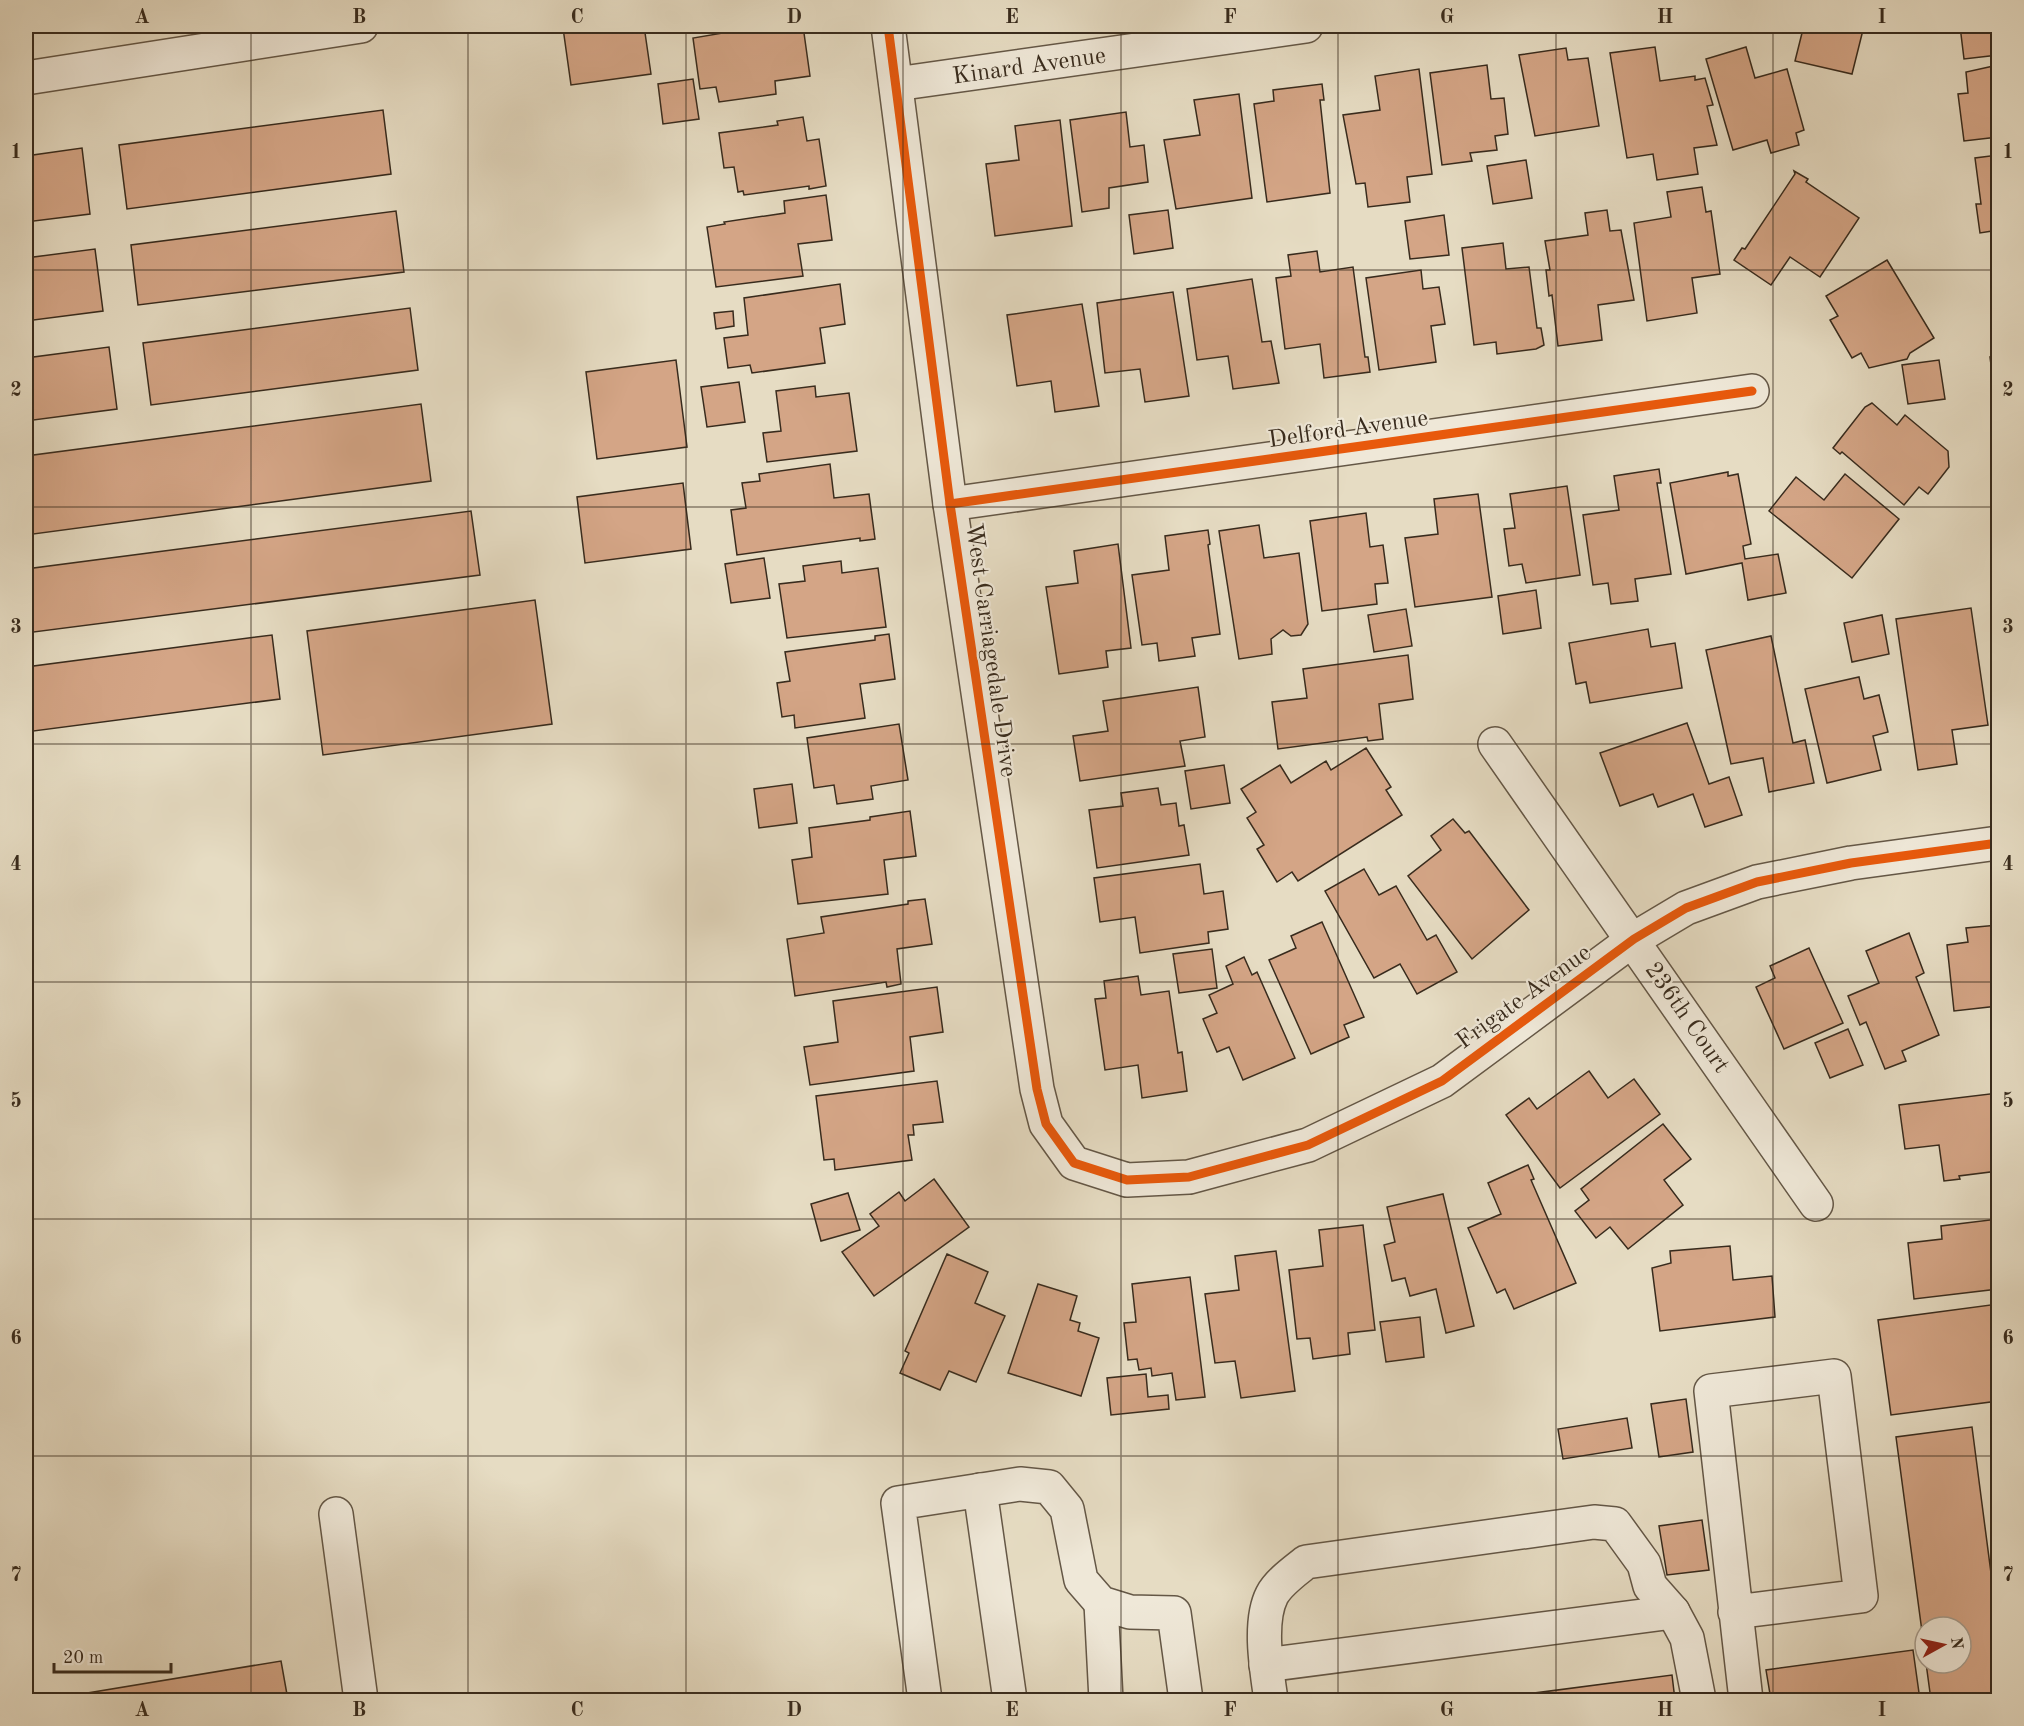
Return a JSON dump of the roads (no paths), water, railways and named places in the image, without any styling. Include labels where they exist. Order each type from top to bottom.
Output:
[{"type":"street","points":[[26,78],[361,26]]},
{"type":"street","name":"West Carriagedale Drive","points":[[888,26],[950,504],[1036,1089],[1046,1124],[1074,1163]]},
{"type":"street","name":"Kinard Avenue","points":[[896,84],[1306,26]]},
{"type":"street","name":"Delford Avenue","points":[[950,504],[1752,392]]},
{"type":"street","name":"236th Court","points":[[1495,744],[1634,939],[1816,1204]]},
{"type":"street","name":"Frigate Avenue","points":[[1074,1163],[1127,1180],[1189,1177],[1308,1145],[1442,1081],[1634,939],[1686,908],[1757,882],[1851,863],[1998,843]]},
{"type":"street","points":[[1735,1612],[1861,1596],[1834,1376],[1711,1391],[1735,1612],[1746,1701]]},
{"type":"street","points":[[925,1701],[898,1503],[1020,1484],[1049,1487],[1067,1509],[1081,1580],[1101,1603],[1130,1612],[1174,1613],[1186,1701]]},
{"type":"street","points":[[980,1490],[1010,1701]]},
{"type":"street","points":[[336,1514],[361,1701]]},
{"type":"street","points":[[1271,1701],[1266,1665],[1265,1624],[1272,1594],[1306,1562],[1593,1522],[1615,1524],[1644,1564],[1650,1586],[1673,1612],[1688,1638],[1699,1701]]},
{"type":"street","points":[[1101,1603],[1106,1701]]},
{"type":"street","points":[[1266,1665],[1673,1612]]}]
